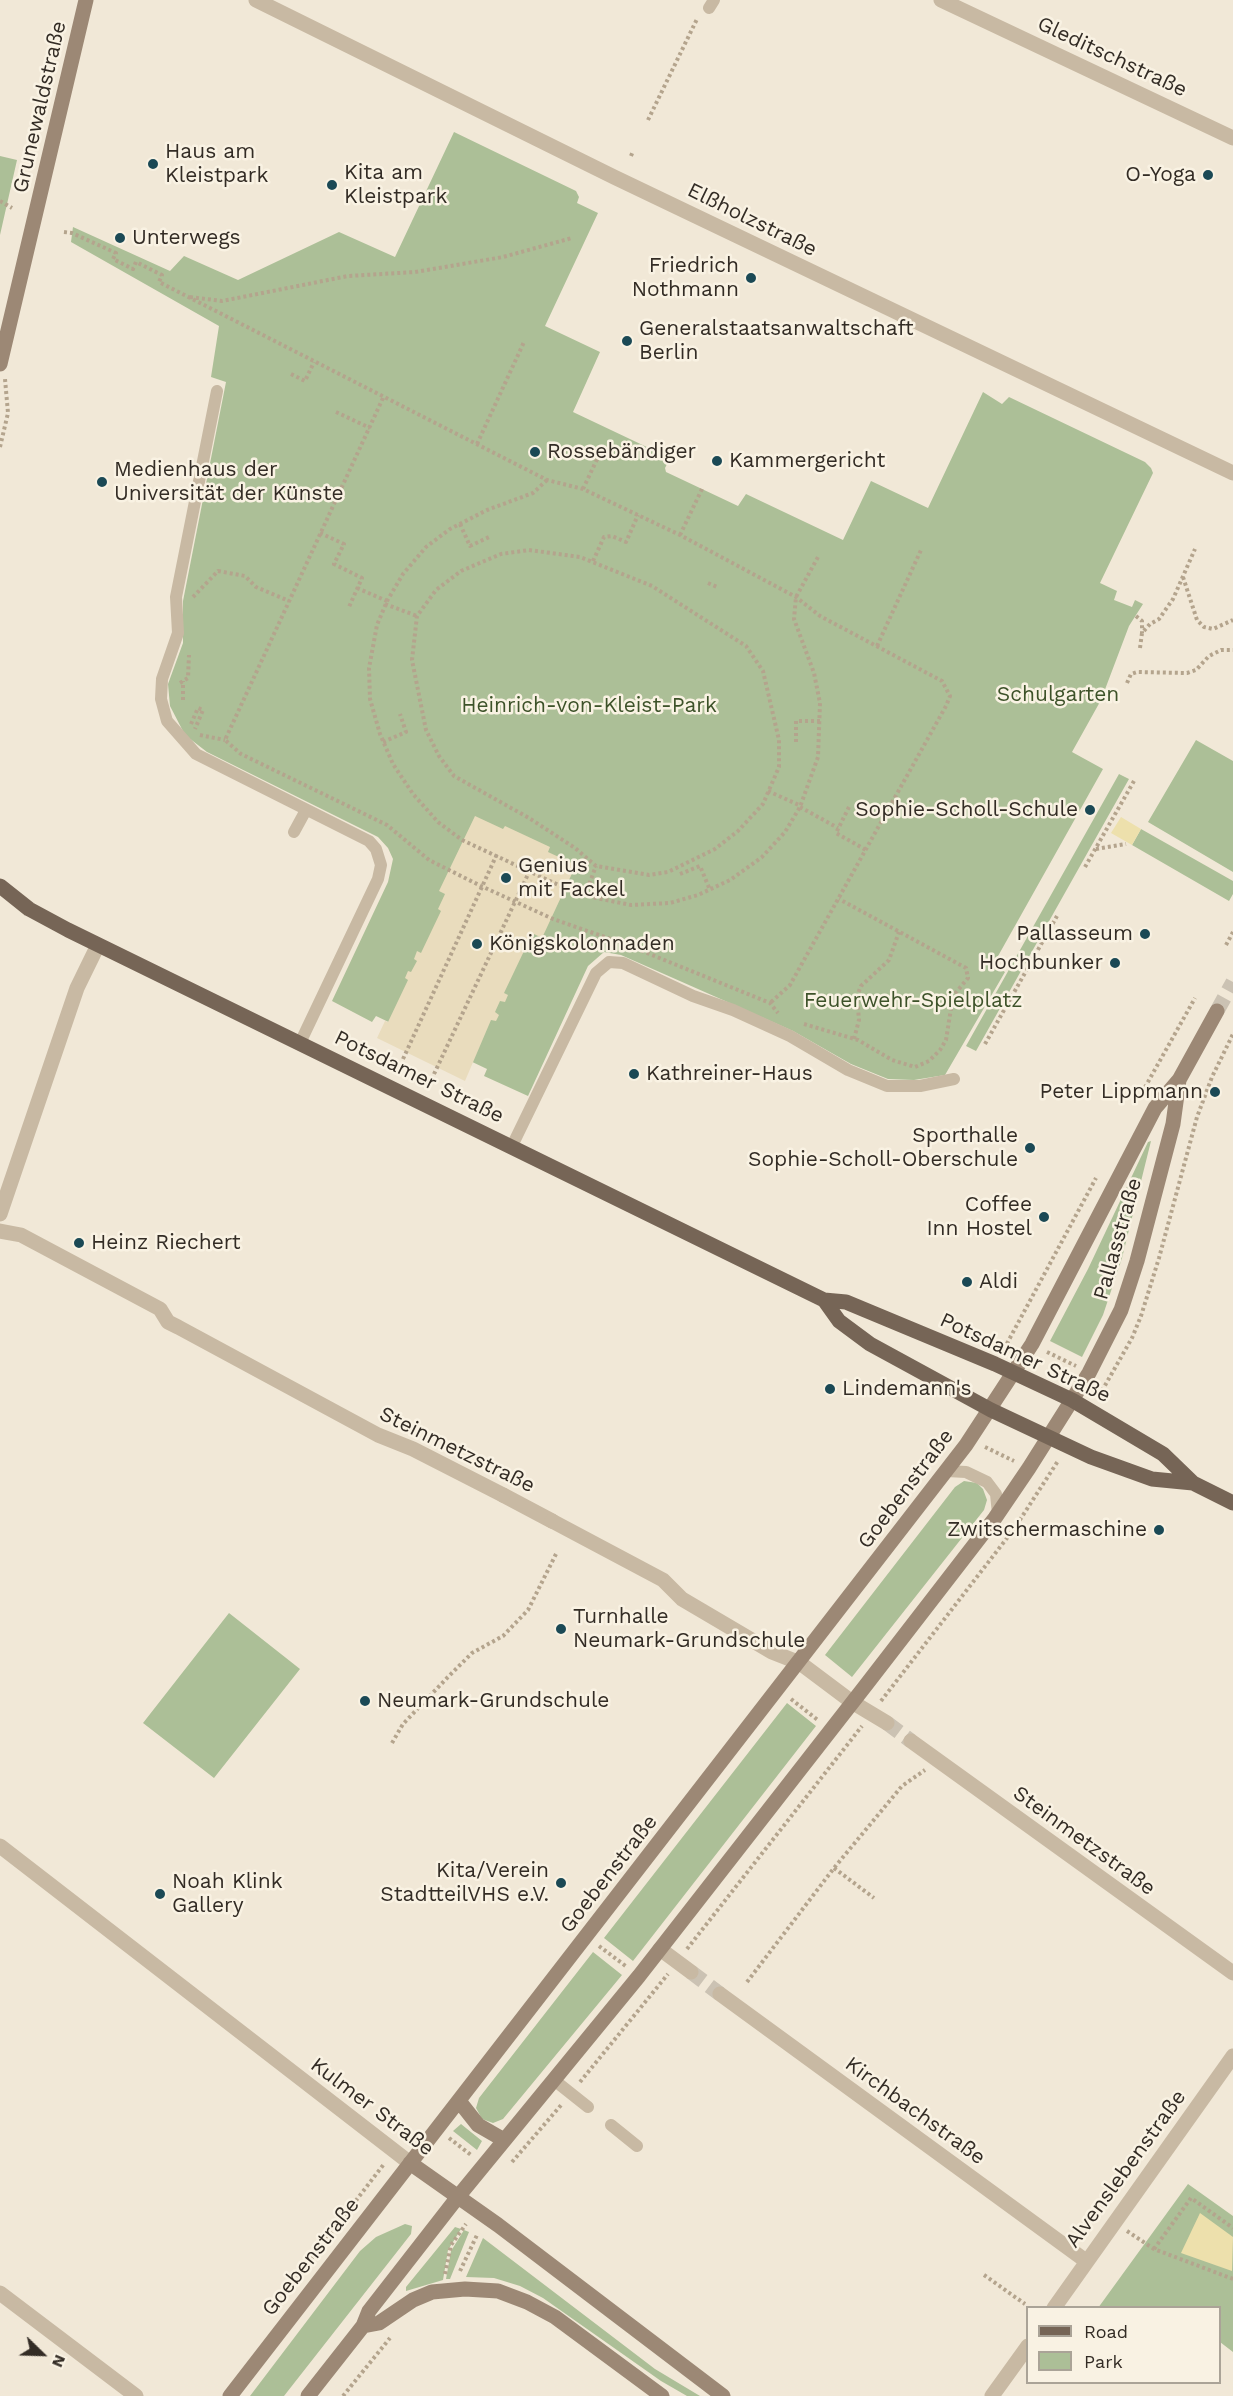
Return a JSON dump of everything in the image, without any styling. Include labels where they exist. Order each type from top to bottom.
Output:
[{"type":"main road","name":"Grunewaldstraße","points":[[2,358],[86,0]]},
{"type":"main road","name":"Potsdamer Straße","points":[[0,886],[29,909],[98,945],[824,1300],[846,1302],[1015,1372],[1072,1400],[1162,1454],[1193,1483],[1233,1503]]},
{"type":"main road","name":"Pallasstraße","points":[[1015,1372],[1042,1325],[1155,1108],[1179,1080],[1217,1011]]},
{"type":"main road","name":"Pallasstraße","points":[[1072,1400],[1107,1339],[1129,1286],[1173,1124],[1179,1080]]},
{"type":"main road","name":"Potsdamer Straße","points":[[824,1300],[839,1321],[870,1344],[991,1410],[1091,1457],[1152,1479],[1193,1483]]},
{"type":"main road","name":"Goebenstraße","points":[[230,2396],[800,1664],[947,1471],[1015,1372]]},
{"type":"main road","points":[[308,2396],[363,2326],[369,2311],[457,2198],[660,1949],[998,1515],[1072,1400]]},
{"type":"main road","points":[[459,2101],[478,2125],[504,2140]]},
{"type":"main road","name":"Kulmer Straße","points":[[410,2163],[498,2225],[723,2396]]},
{"type":"main road","points":[[363,2326],[379,2323],[413,2300],[432,2292],[465,2289],[498,2291],[527,2302],[555,2317],[662,2396]]},
{"type":"street","name":"Elßholzstraße","points":[[256,0],[614,177],[1233,473]]},
{"type":"street","name":"Gleditschstraße","points":[[941,0],[1233,138]]},
{"type":"street","points":[[0,1214],[77,988],[98,945]]},
{"type":"street","name":"Steinmetzstraße","points":[[0,1231],[21,1235],[160,1309],[168,1322],[199,1339],[378,1435],[413,1449],[663,1580],[682,1599],[772,1652],[800,1664],[852,1702],[887,1723]]},
{"type":"street","name":"Steinmetzstraße","points":[[911,1742],[1233,1973]]},
{"type":"street","name":"Kulmer Straße","points":[[0,1846],[410,2163]]},
{"type":"street","points":[[660,1949],[691,1972]]},
{"type":"street","name":"Kirchbachstraße","points":[[720,1994],[1086,2261]]},
{"type":"street","name":"Alvenslebenstraße","points":[[1055,2306],[1233,2056]]},
{"type":"street","points":[[0,2293],[136,2396]]},
{"type":"street","points":[[992,2396],[1026,2349]]},
{"type":"lane","points":[[217,391],[176,597],[178,633],[162,678],[161,699],[167,721],[193,759],[369,841],[376,849],[381,865],[378,879],[300,1043]]},
{"type":"lane","points":[[294,832],[306,810]]},
{"type":"lane","points":[[512,1146],[596,973],[609,962],[623,963],[693,996],[733,1010],[790,1036],[848,1070],[886,1086],[920,1086],[954,1079]]},
{"type":"lane","points":[[947,1471],[966,1472],[987,1482],[996,1494],[998,1515]]},
{"type":"lane","points":[[555,2080],[588,2107]]},
{"type":"lane","points":[[610,2125],[637,2146]]},
{"type":"path","points":[[648,120],[696,20],[712,4]]},
{"type":"path","points":[[0,201],[12,208]]},
{"type":"path","points":[[64,232],[72,233],[116,254],[113,260],[134,269],[136,262],[162,274],[159,282],[187,297],[547,480],[583,489],[680,535],[796,597],[820,616],[942,681],[950,696],[839,899],[789,985],[770,1003]]},
{"type":"path","points":[[187,297],[222,301],[348,276],[415,272],[503,257],[572,238]]},
{"type":"path","points":[[477,444],[524,342]]},
{"type":"path","points":[[0,447],[8,413],[2,358]]},
{"type":"path","points":[[291,375],[305,381],[314,362]]},
{"type":"path","points":[[225,740],[383,398]]},
{"type":"path","points":[[336,412],[370,428]]},
{"type":"path","points":[[583,489],[599,455]]},
{"type":"path","points":[[547,480],[533,493],[460,524],[426,547],[403,573],[377,625],[369,668],[370,699],[383,742],[393,764],[412,794],[438,822],[462,840],[585,895],[631,904],[670,903],[710,890],[730,880],[762,857],[785,832],[801,807],[818,757],[821,720],[814,673],[794,620],[796,597],[818,557]]},
{"type":"path","points":[[680,535],[702,489]]},
{"type":"path","points":[[593,561],[604,537],[612,536],[626,542],[638,515]]},
{"type":"path","points":[[460,524],[470,546],[489,537]]},
{"type":"path","points":[[320,533],[344,544],[334,564],[363,578],[349,607]]},
{"type":"path","points":[[1143,633],[1150,624],[1159,619],[1173,599],[1195,549]]},
{"type":"path","points":[[529,550],[558,552],[593,561],[652,585],[746,646],[764,671],[779,740],[779,767],[763,804],[723,843],[668,872],[649,875],[596,866],[575,848],[530,818],[454,776],[439,756],[426,730],[412,660],[417,616],[436,590],[461,571],[501,554],[529,550]]},
{"type":"path","points":[[877,646],[921,550]]},
{"type":"path","points":[[191,600],[196,592],[218,572],[245,576],[256,587],[289,601]]},
{"type":"path","points":[[1183,576],[1197,620],[1204,627],[1213,629],[1233,620]]},
{"type":"path","points":[[708,582],[717,587]]},
{"type":"path","points":[[357,588],[417,616]]},
{"type":"path","points":[[1136,616],[1142,621],[1143,633],[1140,648]]},
{"type":"path","points":[[1127,683],[1131,675],[1137,672],[1187,673],[1196,670],[1209,656],[1221,650],[1233,650]]},
{"type":"path","points":[[183,700],[182,682],[188,678],[189,654]]},
{"type":"path","points":[[182,741],[198,708],[203,710],[194,732],[225,740],[242,754],[387,825],[429,860],[515,902],[770,1003],[780,1014]]},
{"type":"path","points":[[383,742],[406,732],[400,714]]},
{"type":"path","points":[[796,742],[796,721],[821,720]]},
{"type":"path","points":[[1085,867],[1134,781]]},
{"type":"path","points":[[768,791],[838,828]]},
{"type":"path","points":[[849,807],[836,832],[866,850]]},
{"type":"path","points":[[1095,850],[1126,844]]},
{"type":"path","points":[[403,1059],[497,854]]},
{"type":"path","points":[[585,895],[596,866]]},
{"type":"path","points":[[680,874],[700,866],[710,890]]},
{"type":"path","points":[[434,1074],[530,870]]},
{"type":"path","points":[[801,1022],[854,1039],[892,1060],[915,1067],[929,1061],[946,1040],[950,1004],[957,990],[965,984],[969,974],[966,968],[839,899]]},
{"type":"path","points":[[985,1044],[1057,916]]},
{"type":"path","points":[[854,1039],[859,1020],[857,996],[861,986],[889,960],[899,932]]},
{"type":"path","points":[[1226,945],[1233,932]]},
{"type":"path","points":[[1208,1084],[1233,1034]]},
{"type":"path","points":[[1044,1350],[1076,1366]]},
{"type":"path","points":[[985,1447],[1017,1462]]},
{"type":"path","points":[[877,1706],[1014,1528],[1048,1477]]},
{"type":"path","points":[[392,1743],[403,1724],[472,1653],[503,1636],[528,1610],[556,1554]]},
{"type":"path","points":[[791,1699],[819,1721]]},
{"type":"path","points":[[682,1956],[866,1721]]},
{"type":"path","points":[[747,1982],[834,1868],[902,1786],[938,1761]]},
{"type":"path","points":[[834,1868],[874,1898]]},
{"type":"path","points":[[599,1945],[628,1968]]},
{"type":"path","points":[[577,2086],[671,1970]]},
{"type":"path","points":[[512,2163],[564,2102]]},
{"type":"path","points":[[448,2137],[471,2156]]},
{"type":"path","points":[[1154,2249],[1191,2198],[1233,2228]]},
{"type":"path","points":[[1114,2222],[1154,2249],[1233,2279]]},
{"type":"path","points":[[445,2280],[450,2249],[463,2229]]},
{"type":"path","points":[[458,2278],[477,2235]]},
{"type":"path","points":[[984,2275],[1025,2304]]},
{"type":"path","points":[[343,2396],[396,2333]]},
{"type":"green space","name":"Heinrich-von-Kleist-Park","points":[[454,132],[576,191],[579,197],[577,203],[598,213],[545,326],[600,352],[573,412],[670,458],[665,468],[666,472],[738,506],[746,494],[843,540],[871,481],[928,508],[983,392],[1002,404],[1009,397],[1145,462],[1151,468],[1153,473],[1100,583],[1117,591],[1114,600],[1132,607],[1135,600],[1143,604],[1129,626],[1101,700],[1072,752],[1103,769],[993,965],[1005,972],[945,1075],[914,1080],[888,1079],[851,1064],[793,1031],[621,955],[604,952],[588,966],[528,1096],[484,1076],[487,1069],[376,1016],[372,1022],[332,1001],[388,882],[393,859],[388,848],[378,837],[207,752],[185,735],[170,706],[168,684],[183,643],[183,601],[226,382],[211,377],[219,326],[71,242],[73,227],[170,271],[184,256],[238,280],[339,232],[395,257]]},
{"type":"green space","points":[[0,156],[17,160],[0,235]]},
{"type":"green space","points":[[1196,740],[1233,761],[1233,872],[1148,822]]},
{"type":"green space","points":[[1119,774],[1129,779],[976,1051],[966,1046]]},
{"type":"green space","points":[[1141,829],[1233,881],[1233,894],[1229,901],[1132,845]]},
{"type":"green space","points":[[1151,1141],[1122,1258],[1103,1315],[1082,1357],[1050,1341],[1088,1269],[1148,1142]]},
{"type":"green space","points":[[964,1481],[977,1483],[983,1489],[987,1500],[984,1510],[852,1677],[825,1655],[955,1487]]},
{"type":"green space","points":[[229,1613],[300,1669],[214,1778],[143,1723]]},
{"type":"green space","points":[[787,1703],[816,1726],[633,1961],[604,1938]]},
{"type":"green space","points":[[593,1952],[622,1975],[503,2119],[493,2123],[482,2119],[476,2108],[479,2098]]},
{"type":"green space","points":[[461,2124],[482,2141],[477,2150],[453,2131]]},
{"type":"green space","points":[[1188,2184],[1233,2216],[1233,2352],[1221,2343],[1221,2306],[1099,2306]]},
{"type":"green space","points":[[405,2224],[412,2226],[411,2234],[284,2396],[250,2396],[360,2251],[376,2237]]},
{"type":"green space","points":[[455,2227],[461,2229],[448,2250],[443,2280],[406,2291],[406,2287]]},
{"type":"green space","points":[[464,2230],[469,2232],[450,2279],[446,2279],[451,2251]]},
{"type":"green space","points":[[483,2238],[655,2369],[700,2396],[687,2396],[661,2381],[543,2298],[520,2286],[494,2278],[466,2277]]},
{"type":"sand","points":[[1121,817],[1141,829],[1132,845],[1111,833]]},
{"type":"sand","points":[[1200,2213],[1233,2237],[1232,2271],[1181,2253]]},
{"type":"shaded area","name":"Königskolonnaden","points":[[475,816],[503,829],[505,826],[550,847],[548,852],[576,865],[542,938],[534,934],[524,951],[504,993],[508,995],[505,1002],[500,1001],[495,1012],[499,1015],[496,1021],[491,1020],[465,1081],[377,1038],[385,1021],[388,1022],[408,980],[405,978],[408,971],[411,972],[417,961],[414,959],[417,951],[421,953],[441,911],[438,909],[445,894],[439,891]]},
{"type":"tunnel","points":[[1217,1011],[1233,982]]},
{"type":"tunnel","points":[[887,1723],[911,1741]]},
{"type":"tunnel","points":[[691,1972],[720,1994]]},
{"type":"place","name":"Haus am Kleistpark","points":[[153,164]]},
{"type":"place","name":"O-Yoga","points":[[1208,175]]},
{"type":"place","name":"Kita am Kleistpark","points":[[332,185]]},
{"type":"place","name":"Unterwegs","points":[[120,238]]},
{"type":"place","name":"Friedrich Nothmann","points":[[751,278]]},
{"type":"place","name":"Generalstaatsanwaltschaft Berlin","points":[[627,341]]},
{"type":"place","name":"Rossebändiger","points":[[535,452]]},
{"type":"place","name":"Kammergericht","points":[[717,461]]},
{"type":"place","name":"Medienhaus der Universität der Künste","points":[[102,482]]},
{"type":"place","name":"Sophie-Scholl-Schule","points":[[1090,810]]},
{"type":"place","name":"Genius mit Fackel","points":[[506,878]]},
{"type":"place","name":"Pallasseum","points":[[1145,934]]},
{"type":"place","name":"Königskolonnaden","points":[[477,944]]},
{"type":"place","name":"Hochbunker","points":[[1115,963]]},
{"type":"place","name":"Kathreiner-Haus","points":[[634,1074]]},
{"type":"place","name":"Peter Lippmann","points":[[1215,1092]]},
{"type":"place","name":"Sporthalle Sophie-Scholl-Oberschule","points":[[1030,1148]]},
{"type":"place","name":"Coffee Inn Hostel","points":[[1044,1217]]},
{"type":"place","name":"Heinz Riechert","points":[[79,1243]]},
{"type":"place","name":"Aldi","points":[[967,1282]]},
{"type":"place","name":"Lindemann's","points":[[830,1389]]},
{"type":"place","name":"Zwitschermaschine","points":[[1159,1530]]},
{"type":"place","name":"Turnhalle Neumark-Grundschule","points":[[561,1629]]},
{"type":"place","name":"Neumark-Grundschule","points":[[365,1701]]},
{"type":"place","name":"Kita/Verein StadtteilVHS e.V.","points":[[561,1883]]},
{"type":"place","name":"Noah Klink Gallery","points":[[160,1894]]},
{"type":"park label","name":"Schulgarten","points":[[1058,695]]},
{"type":"park label","name":"Feuerwehr-Spielplatz","points":[[913,1001]]}]
